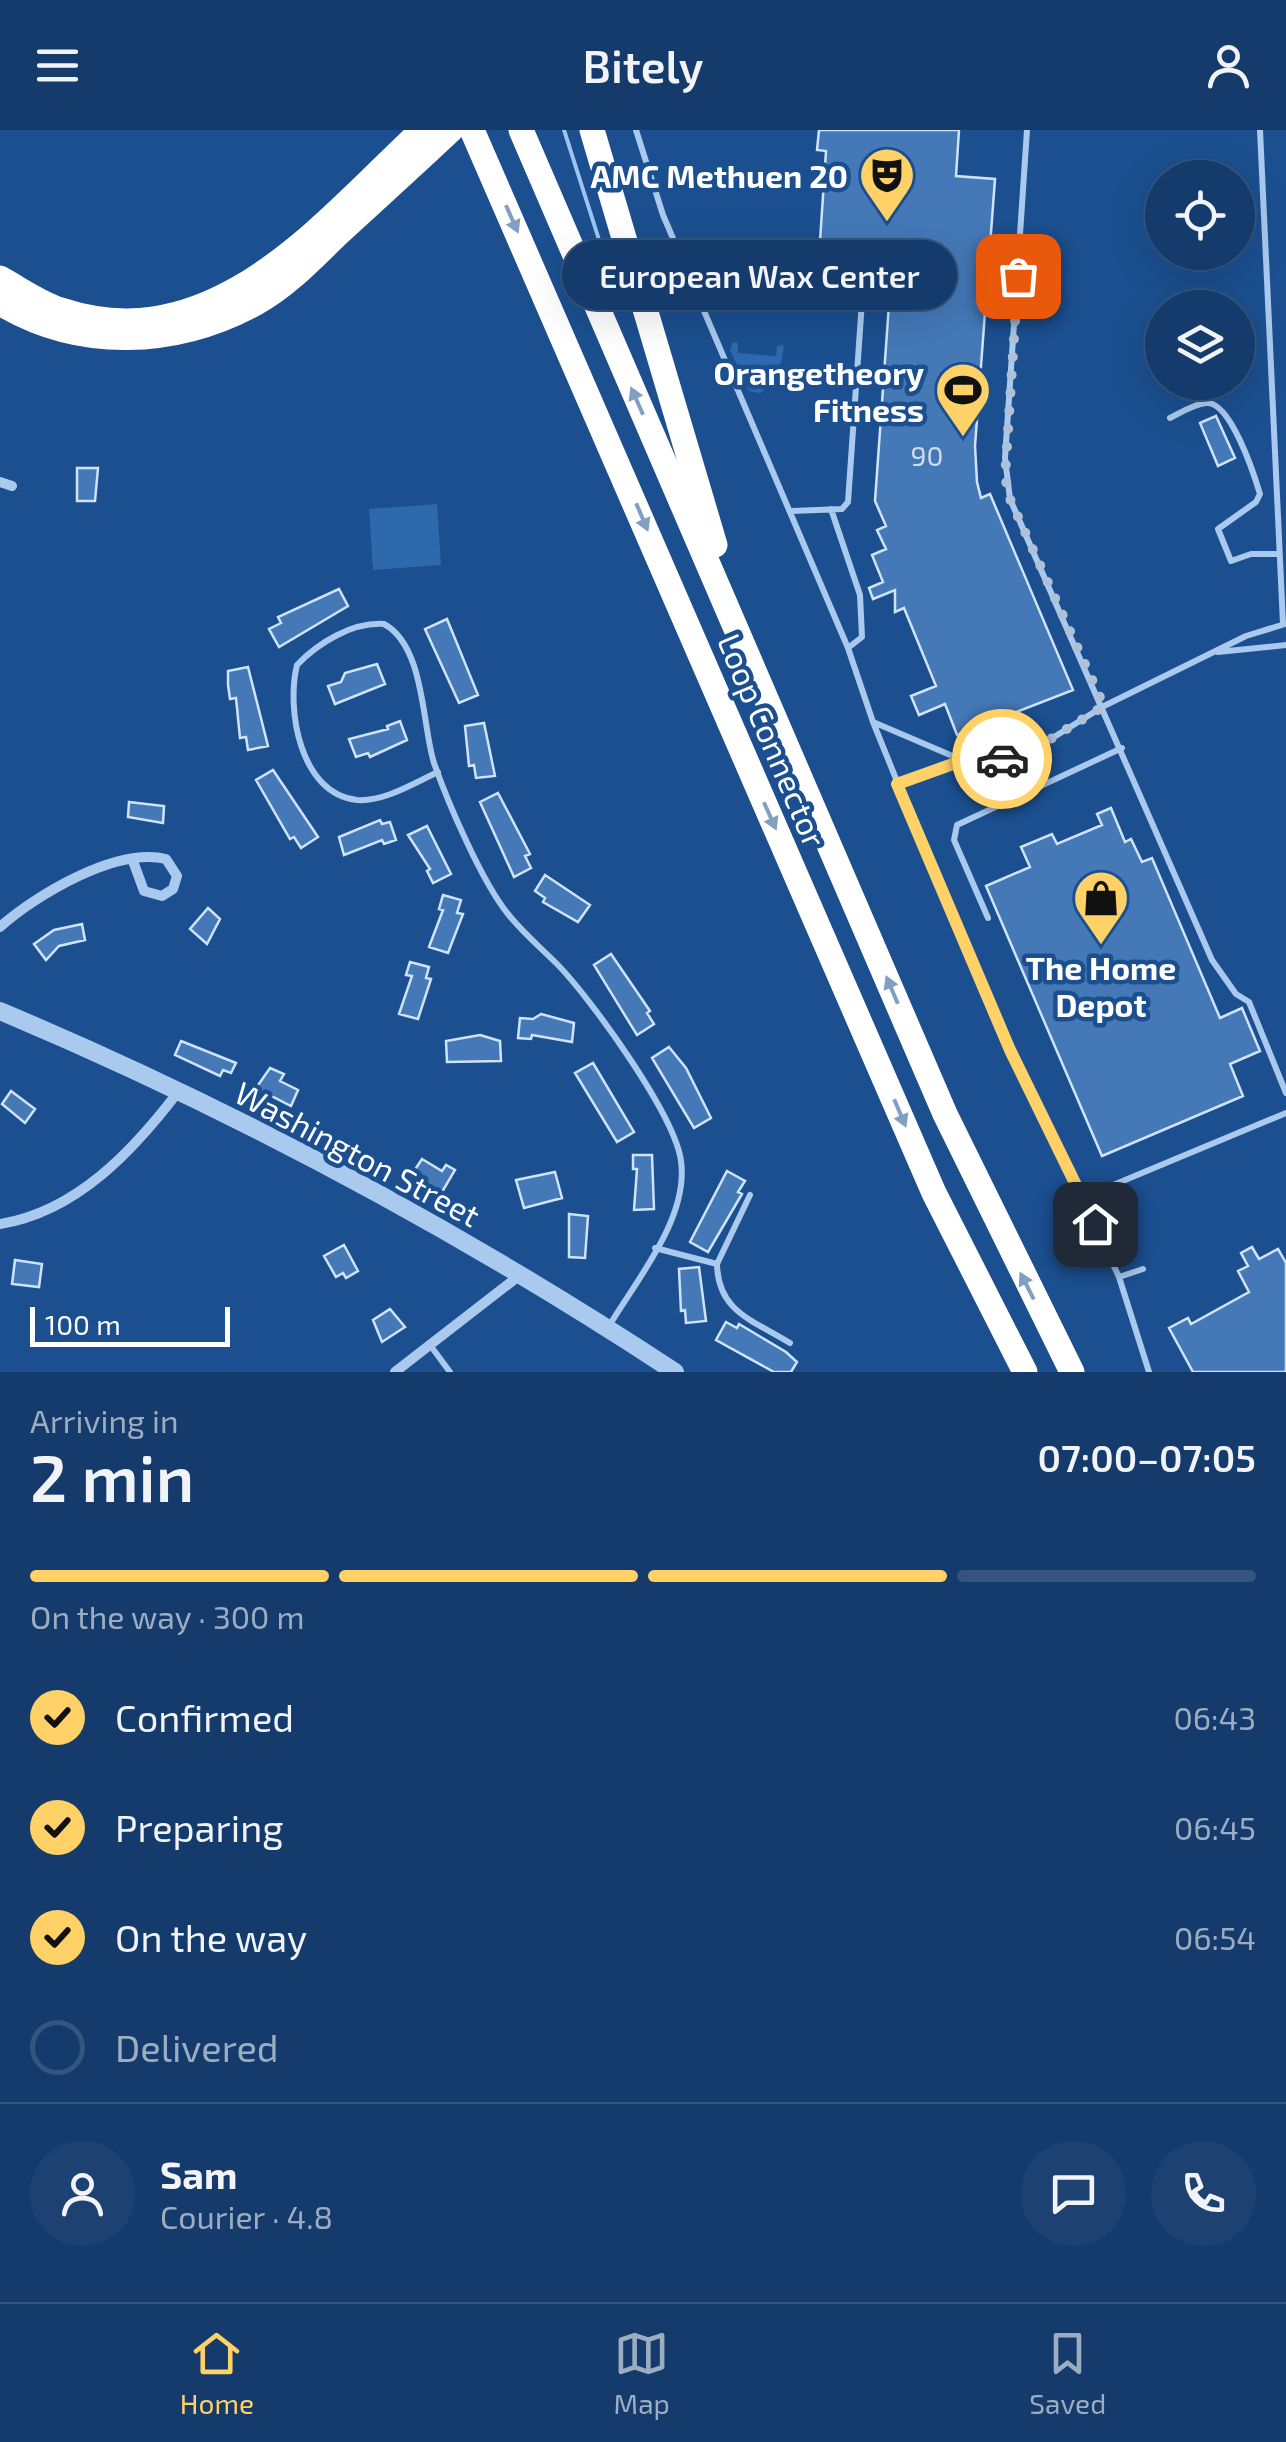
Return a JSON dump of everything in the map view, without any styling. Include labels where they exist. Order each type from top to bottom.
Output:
[{"type":"highway","name":"Loop Connector","points":[[521,130],[945,1114],[994,1222],[1072,1372]]},
{"type":"highway","points":[[592,130],[746,651]]},
{"type":"highway","name":"Loop Connector","points":[[448,131],[934,1193],[1025,1372]]},
{"type":"highway","points":[[0,278],[62,311],[108,319],[136,322],[203,308],[258,279],[448,131]]},
{"type":"highway","points":[[0,303],[28,318],[102,339],[174,334],[231,315],[259,302],[303,267],[448,131]]},
{"type":"street","points":[[0,927],[64,883],[133,861],[166,860],[175,869],[173,889],[162,896],[144,892],[133,861]]},
{"type":"street","name":"Washington Street","points":[[0,1011],[178,1092],[314,1160],[520,1274],[674,1372]]},
{"type":"street","points":[[0,1224],[33,1218],[84,1188],[139,1140],[178,1092]]},
{"type":"street","points":[[395,1372],[520,1274]]},
{"type":"lane","points":[[636,130],[663,215],[792,511],[848,648],[897,784],[1000,1028],[1120,1277],[1149,1372]]},
{"type":"lane","points":[[1027,130],[1005,477],[1010,499],[1104,706],[1212,960],[1236,994],[1249,1002],[1286,1093]]},
{"type":"lane","points":[[897,784],[964,760],[1003,759],[1033,750],[1104,706],[1212,653],[1284,624],[1260,130]]},
{"type":"lane","points":[[792,511],[842,509],[848,502],[862,301],[858,292],[797,285]]},
{"type":"lane","points":[[1170,418],[1208,402],[1218,405],[1232,422],[1260,494],[1256,502],[1218,529],[1232,562],[1251,554],[1280,554]]},
{"type":"lane","points":[[831,509],[860,594],[862,637],[848,648]]},
{"type":"lane","points":[[438,772],[373,798],[357,800],[330,790],[310,763],[292,708],[298,665],[348,631],[376,624],[389,626],[421,686],[438,772],[508,914],[586,1000],[672,1130],[681,1159],[682,1189],[655,1248],[608,1327]]},
{"type":"lane","points":[[1212,653],[1286,644]]},
{"type":"lane","points":[[873,722],[964,760]]},
{"type":"lane","points":[[988,918],[954,840],[957,825],[1122,748]]},
{"type":"lane","points":[[1082,1198],[1286,1113]]},
{"type":"lane","points":[[750,1194],[717,1264],[718,1287],[732,1308],[790,1343]]},
{"type":"lane","points":[[655,1248],[717,1264]]},
{"type":"lane","points":[[1120,1277],[1143,1269]]},
{"type":"lane","points":[[430,1345],[450,1372]]},
{"type":"shaded area","points":[[733,342],[738,343],[738,353],[776,356],[777,346],[784,345],[775,378],[760,393],[749,391],[730,350]]},
{"type":"shaded area","points":[[437,504],[441,565],[373,570],[369,509]]},
{"type":"building","points":[[819,130],[959,130],[956,176],[995,179],[975,446],[977,482],[981,498],[990,494],[1073,690],[957,735],[945,704],[919,715],[911,696],[936,686],[904,608],[895,612],[895,590],[873,599],[869,588],[883,582],[872,555],[886,549],[877,530],[886,526],[875,501],[891,276],[818,271],[826,151],[817,150]]},
{"type":"building","points":[[1216,416],[1235,458],[1218,466],[1200,423]]},
{"type":"building","points":[[77,468],[98,468],[95,501],[77,501]]},
{"type":"building","points":[[339,589],[348,606],[279,647],[269,629],[281,623],[278,617]]},
{"type":"building","points":[[447,619],[478,695],[459,703],[425,629]]},
{"type":"building","points":[[377,664],[385,684],[335,704],[328,686],[341,682],[345,673]]},
{"type":"building","points":[[248,667],[268,746],[248,750],[246,737],[240,738],[236,698],[230,699],[228,671]]},
{"type":"building","points":[[400,721],[407,740],[370,757],[368,753],[356,757],[349,739],[388,729],[387,726]]},
{"type":"building","points":[[484,723],[495,776],[476,778],[474,765],[469,766],[465,726]]},
{"type":"building","points":[[273,770],[318,837],[301,848],[294,837],[290,839],[256,780]]},
{"type":"building","points":[[498,793],[530,854],[525,856],[531,868],[514,877],[480,802]]},
{"type":"building","points":[[129,802],[164,806],[163,823],[128,817]]},
{"type":"building","name":"The Home Depot","points":[[1111,808],[1125,842],[1131,839],[1142,862],[1152,858],[1220,1018],[1242,1008],[1260,1051],[1230,1064],[1243,1096],[1102,1156],[986,886],[1030,867],[1021,847],[1052,834],[1057,844],[1102,825],[1097,814]]},
{"type":"building","points":[[380,820],[382,824],[390,822],[396,840],[384,844],[382,840],[344,855],[339,837]]},
{"type":"building","points":[[427,826],[451,874],[433,883],[427,871],[430,869],[408,835]]},
{"type":"building","points":[[545,875],[590,905],[578,922],[543,902],[545,898],[535,891]]},
{"type":"building","points":[[443,895],[461,900],[457,913],[463,914],[448,953],[429,947],[443,910],[439,909]]},
{"type":"building","points":[[208,908],[220,919],[207,944],[190,929]]},
{"type":"building","points":[[82,924],[85,940],[59,946],[46,960],[34,944],[54,930]]},
{"type":"building","points":[[611,954],[650,1011],[647,1013],[654,1024],[637,1035],[594,965]]},
{"type":"building","points":[[410,962],[429,967],[426,978],[431,979],[418,1019],[399,1014],[412,976],[406,975]]},
{"type":"building","points":[[541,1014],[574,1023],[572,1042],[532,1035],[531,1039],[518,1038],[520,1018],[533,1019]]},
{"type":"building","points":[[480,1035],[500,1041],[501,1061],[447,1062],[446,1041]]},
{"type":"building","points":[[181,1041],[236,1063],[231,1073],[223,1070],[220,1076],[175,1055]]},
{"type":"building","points":[[669,1047],[686,1068],[711,1118],[694,1128],[652,1058]]},
{"type":"building","points":[[593,1063],[634,1132],[617,1142],[575,1073]]},
{"type":"building","points":[[270,1068],[284,1074],[280,1081],[298,1090],[291,1106],[256,1088]]},
{"type":"building","points":[[11,1091],[35,1109],[25,1123],[2,1104]]},
{"type":"building","points":[[633,1155],[652,1155],[654,1209],[634,1210],[637,1169],[633,1169]]},
{"type":"building","points":[[422,1159],[442,1171],[446,1165],[455,1170],[442,1192],[412,1174]]},
{"type":"building","points":[[727,1171],[745,1181],[738,1192],[742,1194],[708,1252],[690,1242]]},
{"type":"building","points":[[555,1172],[562,1198],[524,1208],[516,1180]]},
{"type":"building","points":[[569,1214],[588,1216],[585,1258],[569,1257]]},
{"type":"building","points":[[344,1245],[358,1271],[346,1278],[343,1273],[336,1277],[324,1256]]},
{"type":"building","points":[[1252,1247],[1259,1259],[1278,1249],[1286,1263],[1286,1372],[1193,1372],[1169,1328],[1188,1318],[1191,1324],[1249,1292],[1238,1271],[1248,1266],[1241,1253]]},
{"type":"building","points":[[15,1260],[42,1264],[39,1287],[12,1284]]},
{"type":"building","points":[[699,1267],[706,1321],[686,1323],[685,1310],[681,1311],[679,1269]]},
{"type":"building","points":[[390,1309],[405,1327],[382,1342],[373,1320]]},
{"type":"building","points":[[726,1322],[737,1328],[739,1324],[786,1352],[797,1362],[791,1372],[774,1372],[716,1340]]},
{"type":"waterway","points":[[564,130],[601,246]]},
{"type":"way so far","points":[[1002,759],[1033,750],[1104,706],[1010,499],[1005,477],[1018,276]]},
{"type":"place","name":"AMC Methuen 20","points":[[887,224]]},
{"type":"place","name":"European Wax Center","points":[[1018,276]]},
{"type":"place","name":"Orangetheory Fitness","points":[[963,439]]},
{"type":"place","name":"The Home Depot","points":[[1101,947]]},
{"type":"route","points":[[1002,759],[964,760],[897,784],[1010,1050],[1095,1224]]}]
